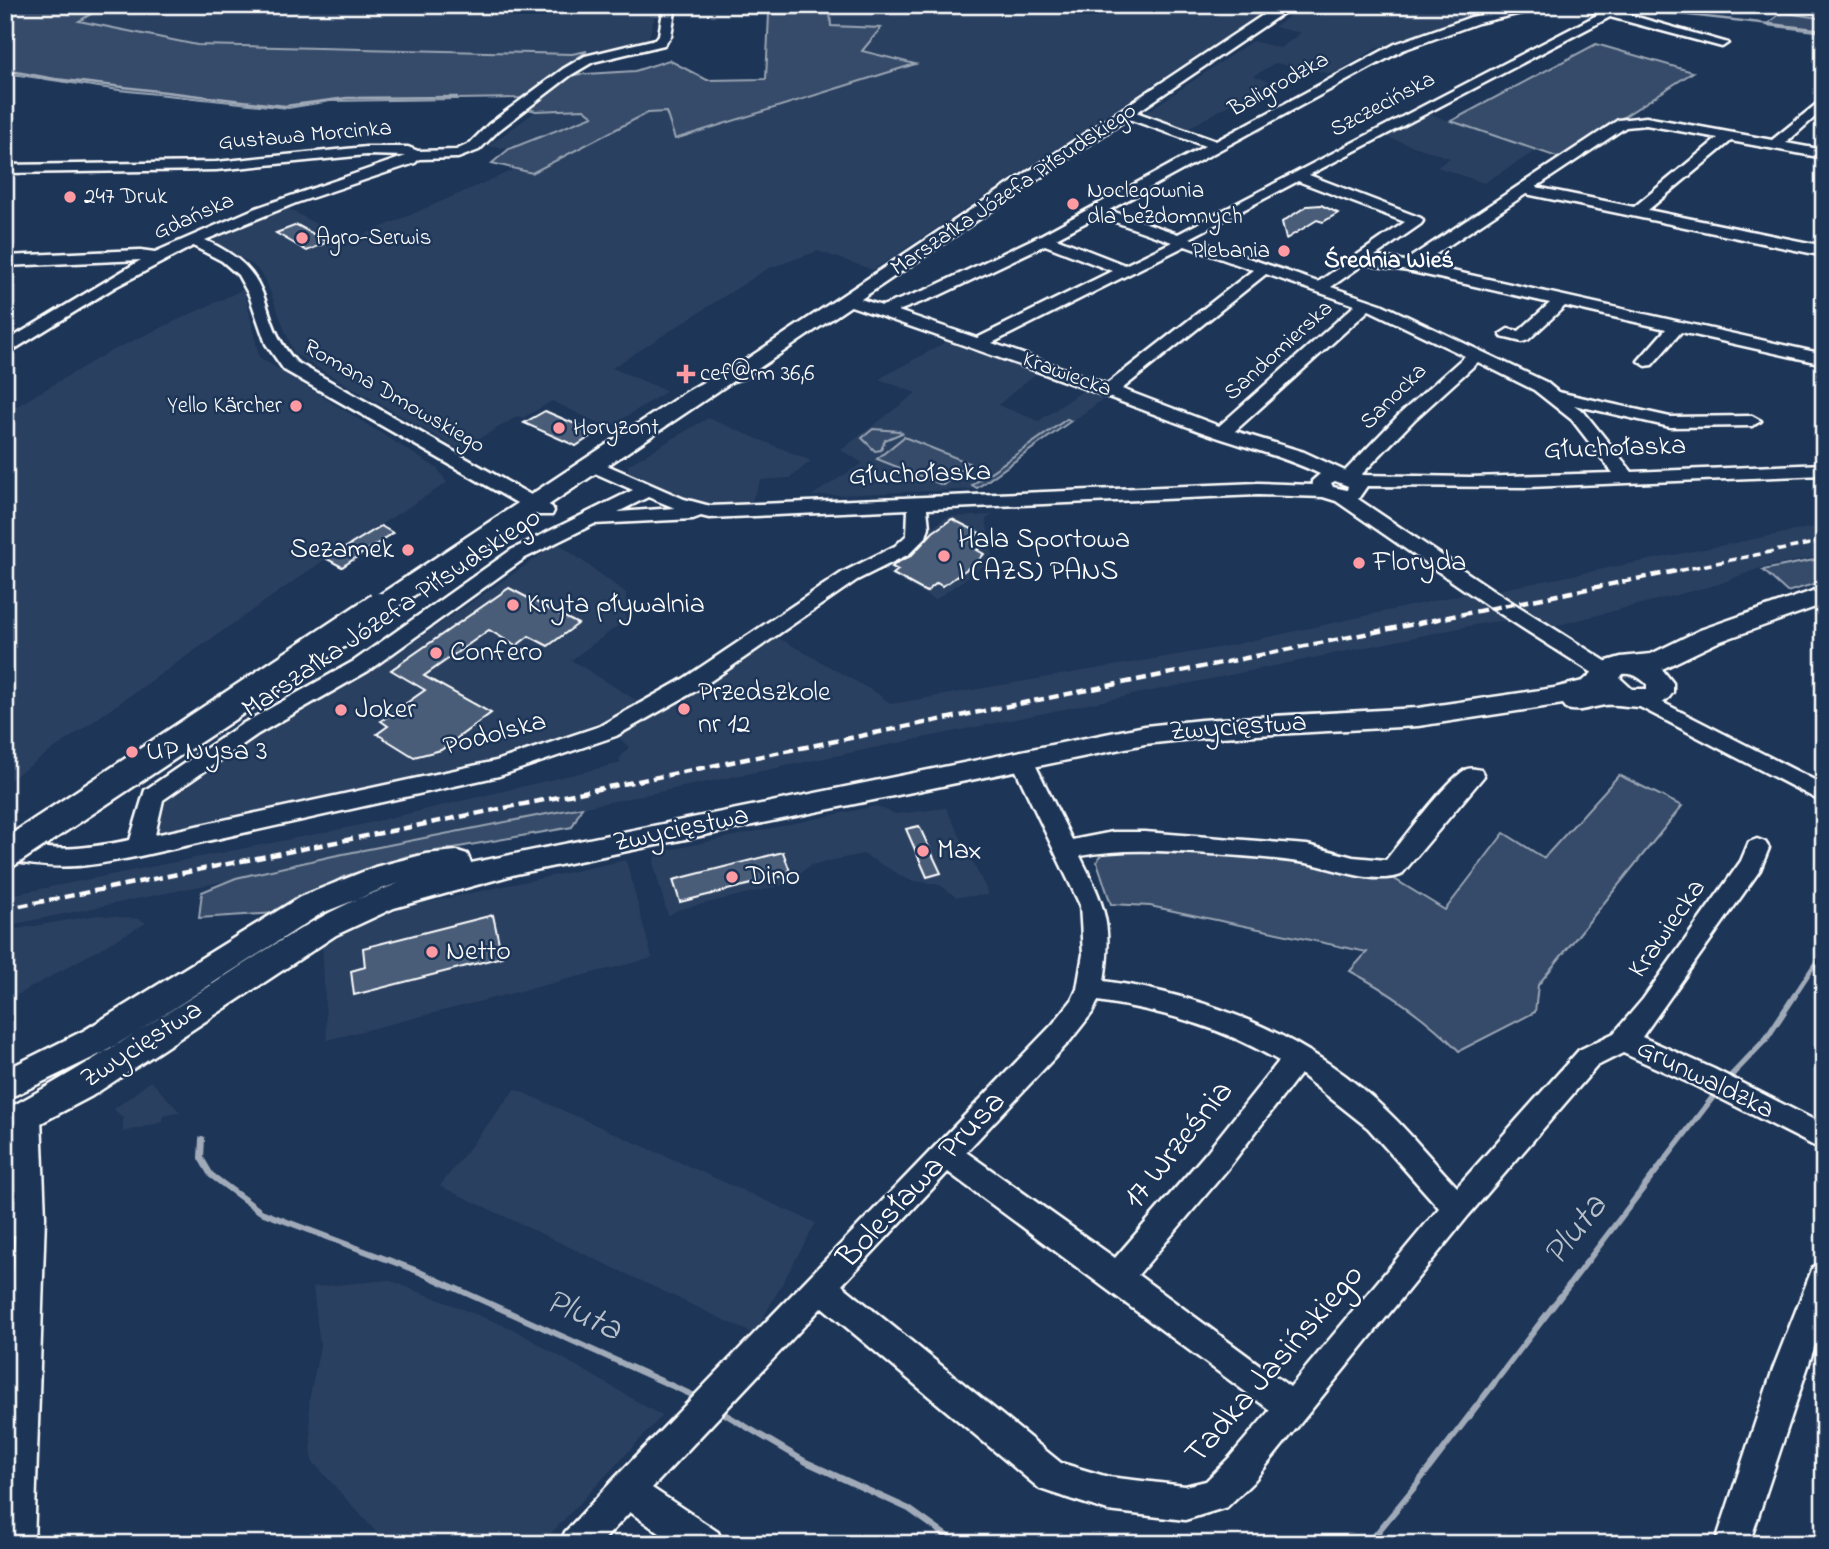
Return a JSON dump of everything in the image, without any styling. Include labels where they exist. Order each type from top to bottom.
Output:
[{"type":"main road","name":"Marszałka Józefa Piłsudskiego","points":[[5,853],[539,509],[726,377],[739,373],[1288,5]]},
{"type":"main road","points":[[1633,686],[1652,673],[1637,666],[1658,661],[1709,636],[1824,595]]},
{"type":"main road","name":"Zwycięstwa","points":[[16,1122],[80,1086],[325,927],[383,900],[428,885],[516,863],[1145,735],[1201,729],[1418,717],[1494,717],[1560,706],[1633,686],[1824,608]]},
{"type":"main road","name":"Marszałka Józefa Piłsudskiego","points":[[5,873],[385,610]]},
{"type":"main road","points":[[5,1086],[97,1040],[312,905],[375,878],[426,865],[482,860],[516,863]]},
{"type":"street","name":"Gustawa Morcinka","points":[[5,169],[206,167],[366,151],[408,151],[415,155],[465,152],[573,68],[601,54],[660,42],[665,36],[670,5]]},
{"type":"street","name":"Baligrodzka","points":[[882,312],[933,292],[1044,239],[1357,68],[1416,40],[1475,20],[1551,5]]},
{"type":"street","points":[[1582,5],[1722,43]]},
{"type":"street","name":"Szczecińska","points":[[977,344],[1178,244],[1184,235],[1609,13]]},
{"type":"street","points":[[1775,145],[1824,102]]},
{"type":"street","points":[[1128,114],[1218,146]]},
{"type":"street","points":[[1408,266],[1541,175],[1623,123],[1646,121],[1824,154]]},
{"type":"street","points":[[1637,212],[1729,136]]},
{"type":"street","name":"Gdańska","points":[[5,350],[158,257],[193,240],[326,186],[410,160],[415,155]]},
{"type":"street","points":[[1298,176],[1416,222]]},
{"type":"street","points":[[1524,189],[1824,251]]},
{"type":"street","points":[[1098,211],[1366,304],[1476,355],[1558,397],[1584,423],[1626,477]]},
{"type":"street","points":[[1319,288],[1416,222]]},
{"type":"street","points":[[1044,239],[1123,270]]},
{"type":"street","name":"Romana Dmowskiego","points":[[193,240],[232,262],[247,275],[271,343],[290,366],[539,509]]},
{"type":"street","points":[[5,261],[158,257]]},
{"type":"street","points":[[1364,259],[1408,266],[1824,359]]},
{"type":"street","points":[[1110,390],[1262,270]]},
{"type":"street","name":"Krawiecka","points":[[848,300],[1284,453],[1340,485],[1393,531],[1484,594],[1734,747],[1824,795]]},
{"type":"street","points":[[1508,334],[1522,337],[1561,301]]},
{"type":"street","name":"Sandomierska","points":[[1222,433],[1366,304]]},
{"type":"street","points":[[1646,362],[1676,327]]},
{"type":"street","name":"Sanocka","points":[[1340,485],[1408,416],[1476,355]]},
{"type":"street","points":[[1558,397],[1668,422],[1692,424],[1752,421]]},
{"type":"street","name":"Głuchołaska","points":[[599,469],[692,509],[709,512],[1824,468]]},
{"type":"street","name":"Marszałka Józefa Piłsudskiego","points":[[140,847],[153,796],[250,729],[361,666],[518,554],[646,491]]},
{"type":"street","name":"Podolska","points":[[5,853],[44,859],[84,858],[140,847],[499,768],[608,731],[691,684],[850,576],[902,550],[916,537],[919,527],[917,503]]},
{"type":"street","name":"Marszałka Józefa Piłsudskiego","points":[[587,519],[709,512]]},
{"type":"street","name":"Bolesława Prusa","points":[[577,1544],[1083,1006],[1090,989],[1096,954],[1092,905],[1021,760]]},
{"type":"street","points":[[1066,850],[1113,841],[1145,841],[1307,854],[1353,866],[1392,869],[1458,790],[1473,776]]},
{"type":"street","name":"Krawiecka","points":[[1623,1041],[1652,1006],[1752,864],[1757,848]]},
{"type":"street","points":[[1090,989],[1159,1000],[1201,1012],[1236,1025],[1296,1059],[1343,1090],[1377,1119],[1432,1183],[1458,1208]]},
{"type":"street","name":"Grunwaldzka","points":[[1623,1041],[1704,1077],[1824,1139]]},
{"type":"street","name":"Tadka Jasińskiego","points":[[821,1287],[1052,1477],[1108,1494],[1185,1503],[1215,1495],[1241,1470],[1458,1208],[1588,1058],[1623,1041]]},
{"type":"street","name":"17 Września","points":[[1117,1277],[1216,1162],[1296,1059]]},
{"type":"street","points":[[16,1122],[17,1544]]},
{"type":"street","points":[[946,1154],[1117,1277],[1291,1408]]},
{"type":"street","points":[[1732,1544],[1789,1369],[1824,1277]]},
{"type":"street","points":[[628,1489],[655,1512],[706,1544]]},
{"type":"shaded area","points":[[5,5],[107,5],[79,21],[197,45],[572,54],[587,51],[521,98],[330,101],[288,108],[119,90],[5,73]]},
{"type":"shaded area","points":[[107,5],[658,5],[648,40],[572,54],[197,45],[78,21]]},
{"type":"shaded area","points":[[830,5],[1273,5],[873,270],[818,251],[767,269],[612,368],[667,391],[608,428],[552,401],[523,418],[518,416],[460,450],[294,354],[265,278],[254,266],[210,238],[286,207],[348,242],[518,168],[532,173],[647,113],[666,112],[676,139],[913,64],[862,51],[881,29],[830,26]]},
{"type":"shaded area","points":[[1306,5],[1518,5],[1473,15],[1375,49],[1333,74],[1275,63],[1254,76],[1270,81],[1177,135],[1135,120],[1252,41],[1280,48],[1301,33],[1274,27]]},
{"type":"shaded area","points":[[1782,12],[1824,19],[1824,32],[1766,25]]},
{"type":"shaded area","points":[[830,13],[831,26],[881,28],[862,51],[915,64],[675,139],[666,112],[647,113],[532,173],[492,163],[509,149],[593,116],[584,109],[536,111],[524,108],[570,75],[635,71],[669,60],[707,80],[766,79],[769,14]]},
{"type":"shaded area","points":[[1596,44],[1693,72],[1560,158],[1451,121]]},
{"type":"shaded area","points":[[585,109],[594,116],[509,149],[488,146],[536,111]]},
{"type":"shaded area","points":[[1427,113],[1537,150],[1484,183],[1437,167],[1450,158],[1383,136]]},
{"type":"shaded area","points":[[244,289],[259,357],[438,469],[447,483],[327,558],[5,783],[5,413],[107,353]]},
{"type":"shaded area","points":[[946,342],[1030,370],[1040,370],[998,405],[1039,421],[1088,387],[1109,395],[978,489],[811,496],[863,463],[841,450],[916,393],[879,379]]},
{"type":"shaded area","points":[[708,418],[811,461],[790,478],[761,480],[750,504],[717,505],[691,500],[628,472],[628,465]]},
{"type":"shaded area","points":[[1067,419],[1071,421],[977,488],[972,485]]},
{"type":"shaded area","points":[[873,429],[902,433],[885,440],[881,450],[875,451],[862,438]]},
{"type":"shaded area","points":[[904,437],[969,463],[943,485],[877,459]]},
{"type":"shaded area","name":"Hala Sportowa I (AZS) PANS","points":[[993,515],[986,519],[993,559],[935,600],[879,569],[913,548],[926,532],[947,517]]},
{"type":"shaded area","points":[[1824,525],[1824,555],[1757,569],[1719,584],[1551,627],[1493,591]]},
{"type":"shaded area","points":[[558,543],[626,593],[626,620],[571,660],[639,702],[553,742],[501,758],[157,832],[165,794],[256,732],[355,682]]},
{"type":"shaded area","points":[[1824,558],[1824,581],[1787,592],[1763,570]]},
{"type":"shaded area","points":[[1469,593],[1510,620],[1484,623],[5,926],[5,896],[356,826],[621,763],[619,759],[629,747],[617,736],[683,700],[777,637],[891,704],[1223,647]]},
{"type":"shaded area","points":[[1619,775],[1682,806],[1538,985],[1535,1012],[1459,1051],[1408,1007],[1350,971],[1367,952],[1150,906],[1111,904],[1097,862],[1104,848],[1254,852],[1391,877],[1445,910],[1504,833],[1544,858]]},
{"type":"shaded area","points":[[875,806],[896,814],[946,808],[989,895],[956,897],[940,885],[909,880],[863,854],[811,865],[784,885],[677,910],[668,916],[654,866],[655,853]]},
{"type":"shaded area","points":[[582,807],[572,827],[408,856],[343,877],[277,913],[199,918],[202,892],[236,878]]},
{"type":"shaded area","points":[[626,860],[652,958],[327,1040],[322,942],[406,907]]},
{"type":"shaded area","points":[[98,915],[140,919],[146,923],[5,1002],[5,931]]},
{"type":"shaded area","points":[[151,1081],[180,1112],[163,1116],[163,1122],[123,1132],[123,1118],[114,1109]]},
{"type":"shaded area","points":[[515,1089],[816,1223],[754,1334],[440,1186]]},
{"type":"shaded area","points":[[389,1280],[513,1329],[662,1416],[541,1544],[387,1544],[312,1461],[309,1401],[320,1346],[313,1287]]},
{"type":"building","points":[[1321,205],[1338,213],[1323,222],[1317,220],[1286,239],[1282,222],[1307,206]]},
{"type":"building","name":"Agro-Serwis","points":[[297,225],[328,242],[307,251],[276,233]]},
{"type":"building","name":"Horyzont","points":[[545,411],[596,433],[576,446],[524,423]]},
{"type":"building","name":"Hala Sportowa I (AZS) PANS","points":[[952,519],[980,533],[969,540],[981,547],[977,550],[984,554],[978,561],[946,584],[942,586],[937,583],[926,592],[893,574],[898,570],[892,567],[896,563],[911,556],[933,532]]},
{"type":"building","points":[[381,526],[393,533],[342,567],[327,559]]},
{"type":"building","points":[[509,588],[578,624],[548,646],[529,636],[516,646],[489,630],[424,676],[491,713],[441,750],[414,757],[377,734],[388,726],[381,721],[425,690],[391,670]]},
{"type":"building","name":"Max","points":[[919,826],[941,873],[927,877],[906,829]]},
{"type":"building","name":"Dino","points":[[783,852],[791,874],[680,902],[673,880]]},
{"type":"building","name":"Netto","points":[[493,915],[502,957],[354,995],[351,971],[365,967],[363,948]]},
{"type":"waterway","points":[[1555,7],[1584,8]]},
{"type":"waterway","points":[[1599,7],[1627,8]]},
{"type":"waterway","points":[[1634,9],[1824,30]]},
{"type":"waterway","points":[[5,70],[55,79],[285,106],[347,98],[457,97]]},
{"type":"waterway","name":"Pluta","points":[[1794,996],[1824,950]]},
{"type":"waterway","name":"Pluta","points":[[1726,1081],[1766,1039],[1795,995]]},
{"type":"waterway","name":"Pluta","points":[[1368,1544],[1417,1484],[1716,1093]]},
{"type":"waterway","name":"Pluta","points":[[202,1139],[201,1158],[211,1175],[261,1212],[415,1270],[699,1398]]},
{"type":"waterway","name":"Pluta","points":[[718,1410],[806,1462],[909,1509],[958,1544]]},
{"type":"railway","points":[[1667,573],[1824,541]]},
{"type":"railway","points":[[5,909],[1676,571]]},
{"type":"place","name":"247 Druk","points":[[70,197]]},
{"type":"place","name":"Noclegownia dla bezdomnych","points":[[1073,204]]},
{"type":"place","name":"Agro-Serwis","points":[[302,238]]},
{"type":"place","name":"Plebania","points":[[1284,251]]},
{"type":"place","name":"cef@rm 36,6","points":[[686,374]]},
{"type":"place","name":"Yello Kärcher","points":[[296,406]]},
{"type":"place","name":"Horyzont","points":[[559,428]]},
{"type":"place","name":"Sezamek","points":[[408,550]]},
{"type":"place","name":"Hala Sportowa I (AZS) PANS","points":[[944,556]]},
{"type":"place","name":"Floryda","points":[[1359,563]]},
{"type":"place","name":"Kryta pływalnia","points":[[513,605]]},
{"type":"place","name":"Confero","points":[[436,653]]},
{"type":"place","name":"Przedszkole nr 12","points":[[684,709]]},
{"type":"place","name":"Joker","points":[[341,710]]},
{"type":"place","name":"UP Nysa 3","points":[[132,752]]},
{"type":"place","name":"Max","points":[[923,851]]},
{"type":"place","name":"Dino","points":[[732,877]]},
{"type":"place","name":"Netto","points":[[432,952]]},
{"type":"district","name":"Średnia Wieś","points":[[1389,261]]}]
